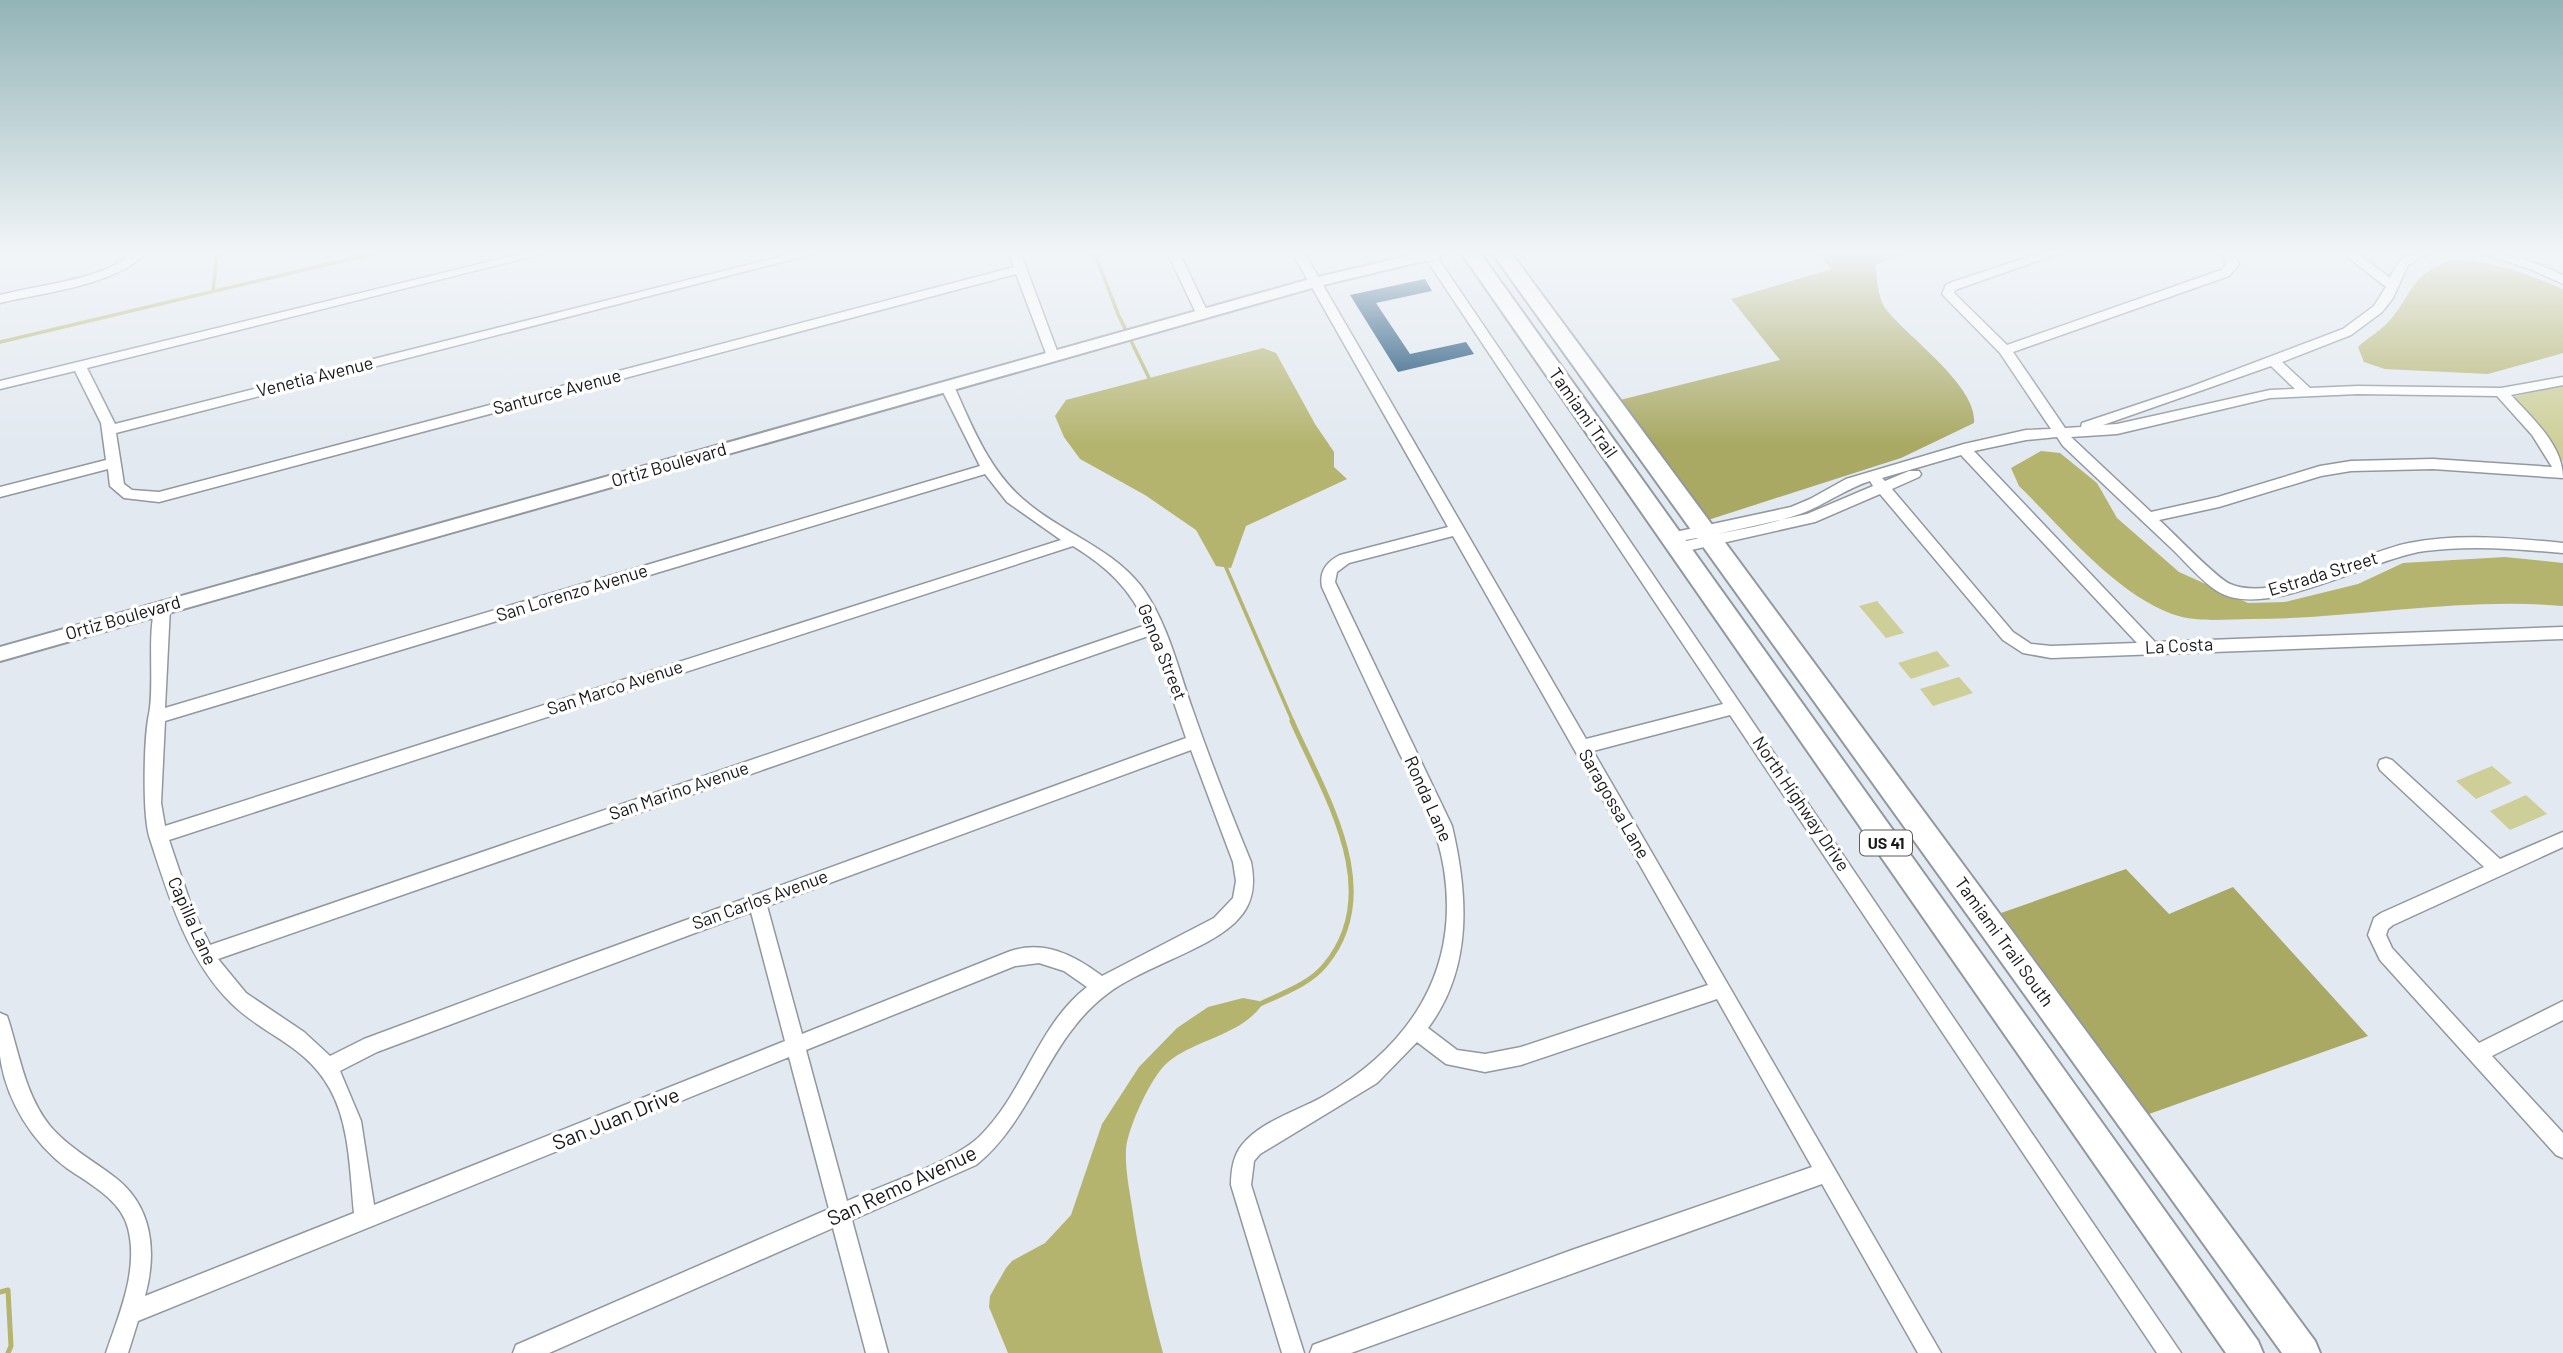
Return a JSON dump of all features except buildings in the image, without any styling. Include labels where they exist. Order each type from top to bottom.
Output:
[{"type":"main road","name":"Tamiami Trail","points":[[1520,317],[1691,539]]},
{"type":"main road","name":"Tamiami Trail","points":[[1544,317],[1691,539]]},
{"type":"main road","name":"US 41","points":[[1691,539],[2246,1353]]},
{"type":"main road","name":"Tamiami Trail South","points":[[1691,539],[2303,1353]]},
{"type":"street","points":[[0,385],[273,317]]},
{"type":"street","name":"Venetia Avenue","points":[[109,430],[557,317]]},
{"type":"street","name":"Santurce Avenue","points":[[78,364],[109,430],[117,486],[128,495],[151,497],[172,494],[839,317]]},
{"type":"street","points":[[1038,317],[1052,356]]},
{"type":"street","name":"Ortiz Boulevard","points":[[0,654],[1188,317]]},
{"type":"street","name":"Saragossa Lane","points":[[1335,317],[1930,1353]]},
{"type":"street","name":"North Highway Drive","points":[[1475,317],[2170,1353]]},
{"type":"street","name":"Estrada Street","points":[[1971,317],[2005,350],[2061,434],[2217,584],[2231,592],[2246,594],[2298,585],[2406,548],[2459,544],[2563,548]]},
{"type":"street","points":[[2005,350],[2099,317]]},
{"type":"street","points":[[1691,539],[1813,510],[1876,481],[1968,453],[2047,441],[2322,344],[2358,326],[2368,317]]},
{"type":"street","points":[[2273,360],[2305,390]]},
{"type":"street","points":[[2061,434],[2117,429],[2244,398],[2305,390],[2501,391],[2563,381]]},
{"type":"street","name":"Genoa Street","points":[[947,386],[988,468],[1007,493],[1025,510],[1104,558],[1125,576],[1138,593],[1154,628],[1242,862],[1246,887],[1240,905]]},
{"type":"street","points":[[2501,391],[2537,432],[2563,472]]},
{"type":"street","points":[[1968,453],[2150,647]]},
{"type":"street","points":[[0,492],[112,463]]},
{"type":"street","points":[[2146,518],[2219,502],[2320,471],[2351,466],[2433,464],[2563,472]]},
{"type":"street","name":"San Lorenzo Avenue","points":[[155,719],[988,468]]},
{"type":"street","name":"La Costa","points":[[1876,481],[2004,632],[2017,643],[2034,650],[2051,652],[2563,633]]},
{"type":"street","name":"Ronda Lane","points":[[1293,1353],[1245,1198],[1241,1173],[1248,1154],[1258,1143],[1367,1079],[1391,1059],[1416,1030],[1441,987],[1453,949],[1458,900],[1454,861],[1443,826],[1327,580],[1330,571],[1345,559],[1457,530]]},
{"type":"street","name":"San Marco Avenue","points":[[157,836],[1073,541]]},
{"type":"street","name":"Capilla Lane","points":[[162,607],[153,803],[157,836],[215,974],[236,997],[289,1032],[328,1067],[353,1127],[365,1220]]},
{"type":"street","name":"San Marino Avenue","points":[[205,955],[1154,628]]},
{"type":"street","points":[[1581,747],[1735,707]]},
{"type":"street","name":"San Carlos Avenue","points":[[328,1067],[371,1045],[1196,741]]},
{"type":"street","points":[[2386,765],[2498,868]]},
{"type":"street","points":[[2563,839],[2387,919],[2380,924],[2377,935],[2386,954],[2563,1149]]},
{"type":"street","points":[[757,901],[877,1353]]},
{"type":"street","name":"San Remo Avenue","points":[[524,1353],[957,1165],[990,1142],[1011,1115],[1058,1030],[1100,986],[1133,966],[1212,929],[1234,913],[1240,905]]},
{"type":"street","name":"San Juan Drive","points":[[128,1314],[1027,954],[1044,954],[1062,959],[1100,986]]},
{"type":"street","points":[[1416,1030],[1453,1058],[1485,1063],[1521,1056],[1721,989]]},
{"type":"street","points":[[2476,1054],[2563,1010]]},
{"type":"street","points":[[0,1022],[23,1097],[35,1122],[57,1147],[122,1197],[138,1219],[142,1233],[142,1252],[117,1353]]},
{"type":"street","points":[[1321,1353],[1827,1172]]},
{"type":"green space","points":[[2563,385],[2563,462],[2513,397]]},
{"type":"green space","points":[[1877,601],[1904,633],[1886,638],[1859,606]]},
{"type":"green space","points":[[1937,651],[1950,666],[1911,679],[1898,663]]},
{"type":"green space","points":[[1959,677],[1973,693],[1933,706],[1920,689]]},
{"type":"green space","points":[[2492,766],[2512,783],[2476,799],[2456,781]]},
{"type":"green space","points":[[2526,795],[2547,814],[2510,830],[2490,811]]},
{"type":"shaded area","points":[[1746,317],[1893,317],[1953,378],[1972,409],[1974,423],[1901,458],[1708,520],[1616,401],[1780,360]]},
{"type":"shaded area","points":[[2563,317],[2563,353],[2488,374],[2385,369],[2364,362],[2358,347],[2391,319]]},
{"type":"shaded area","points":[[1263,348],[1276,353],[1315,424],[1334,452],[1334,467],[1347,479],[1246,526],[1231,568],[1216,566],[1196,530],[1145,495],[1080,459],[1064,437],[1055,416],[1066,400]]},
{"type":"shaded area","points":[[2041,451],[2060,453],[2097,483],[2117,518],[2179,572],[2248,603],[2285,602],[2358,584],[2403,563],[2505,557],[2563,563],[2563,606],[2485,604],[2290,618],[2201,620],[2182,617],[2151,604],[2110,575],[2019,486],[2011,468]]},
{"type":"shaded area","points":[[2126,869],[2169,914],[2233,887],[2368,1036],[2149,1114],[2001,913]]},
{"type":"shaded area","points":[[1243,998],[1259,1001],[1262,1005],[1242,1024],[1191,1048],[1167,1063],[1148,1091],[1128,1140],[1127,1171],[1135,1225],[1163,1353],[1008,1353],[989,1307],[990,1296],[1012,1261],[1045,1243],[1071,1215],[1102,1124],[1139,1067],[1177,1028],[1208,1007]]},
{"type":"waterway","points":[[0,342],[105,317]]},
{"type":"waterway","points":[[1120,317],[1151,382]]},
{"type":"waterway","points":[[1225,565],[1293,722]]},
{"type":"waterway","points":[[1256,1006],[1293,989],[1325,965],[1343,936],[1350,906],[1350,875],[1344,843],[1333,811],[1292,721]]},
{"type":"waterway","points":[[0,1292],[8,1290],[11,1346],[8,1353]]}]
